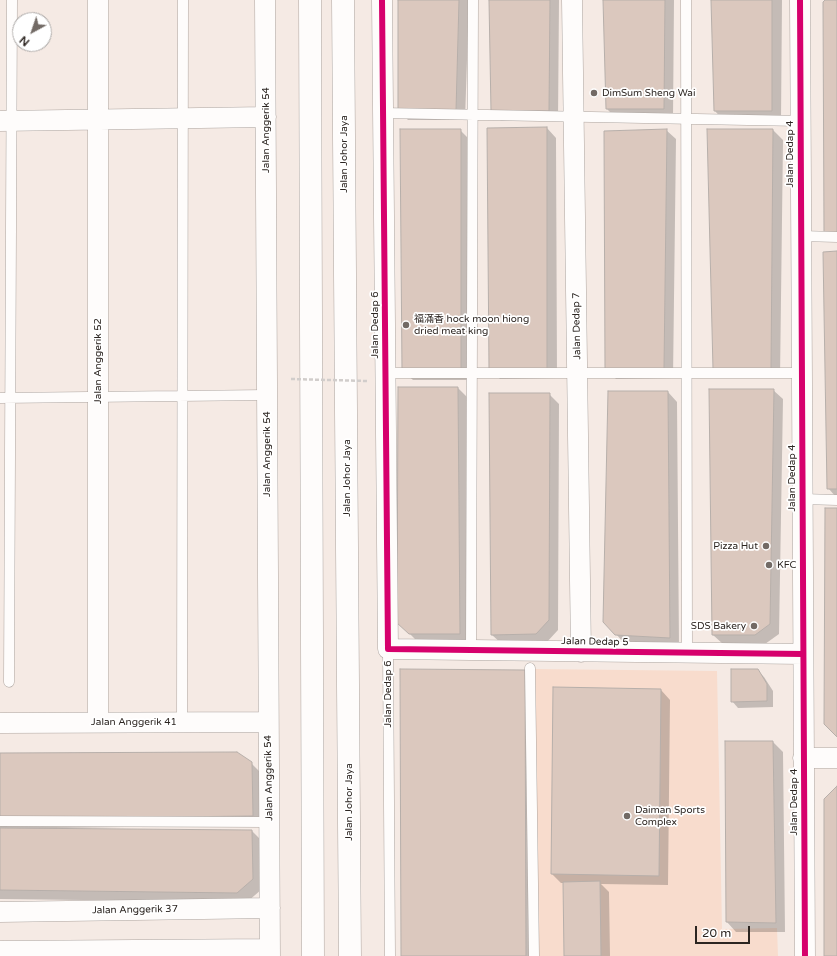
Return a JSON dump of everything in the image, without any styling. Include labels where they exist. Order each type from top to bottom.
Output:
[{"type":"main road","points":[[310,0],[313,956]]},
{"type":"main road","name":"Jalan Johor Jaya","points":[[343,0],[350,956]]},
{"type":"street","name":"Jalan Anggerik 52","points":[[98,0],[98,722]]},
{"type":"street","name":"Jalan Anggerik 54","points":[[265,0],[270,953]]},
{"type":"street","name":"Jalan Dedap 6","points":[[382,0],[388,649]]},
{"type":"street","name":"Jalan Dedap 7","points":[[572,0],[581,652]]},
{"type":"street","name":"Jalan Dedap 4","points":[[800,0],[804,956]]},
{"type":"street","points":[[6,121],[266,117]]},
{"type":"street","name":"Jalan Dedap 5","points":[[388,649],[803,654]]},
{"type":"street","name":"Jalan Anggerik 41","points":[[0,723],[268,722]]},
{"type":"street","points":[[803,758],[837,758]]},
{"type":"street","name":"Jalan Anggerik 37","points":[[0,912],[270,908]]},
{"type":"street","points":[[0,952],[270,953]]},
{"type":"lane","points":[[9,682],[10,398],[6,121],[12,0]]},
{"type":"lane","points":[[182,722],[183,0]]},
{"type":"lane","points":[[471,650],[473,0]]},
{"type":"lane","points":[[686,0],[687,653]]},
{"type":"lane","points":[[383,113],[800,121]]},
{"type":"lane","points":[[801,236],[837,238]]},
{"type":"lane","points":[[385,373],[802,373]]},
{"type":"lane","points":[[0,398],[267,395]]},
{"type":"lane","points":[[802,499],[837,500]]},
{"type":"lane","name":"Jalan Dedap 6","points":[[388,649],[390,956]]},
{"type":"lane","points":[[530,668],[534,956]]},
{"type":"lane","points":[[0,821],[269,822]]},
{"type":"path","points":[[291,379],[367,381]]},
{"type":"shaded area","name":"Daiman Sports Complex","points":[[533,669],[717,671],[722,929],[777,928],[778,956],[534,956]]},
{"type":"building","points":[[398,0],[459,0],[456,111],[398,111]]},
{"type":"building","points":[[489,0],[550,0],[549,111],[491,111]]},
{"type":"building","points":[[603,0],[665,0],[664,109],[606,109]]},
{"type":"building","points":[[711,0],[772,0],[772,111],[714,111]]},
{"type":"building","points":[[825,0],[837,0],[837,233],[824,233],[823,2]]},
{"type":"building","points":[[547,127],[547,369],[489,369],[487,128]]},
{"type":"building","points":[[400,129],[461,129],[461,371],[402,371]]},
{"type":"building","points":[[667,129],[664,369],[605,370],[604,131]]},
{"type":"building","points":[[707,129],[773,129],[771,369],[713,369]]},
{"type":"building","points":[[837,251],[837,489],[827,489],[823,252]]},
{"type":"building","points":[[398,387],[458,387],[460,634],[409,634],[397,623]]},
{"type":"building","points":[[709,389],[774,389],[770,624],[755,635],[712,635]]},
{"type":"building","points":[[608,391],[668,391],[670,638],[615,635],[603,622]]},
{"type":"building","points":[[489,393],[550,393],[549,620],[536,634],[491,635]]},
{"type":"building","points":[[825,508],[837,508],[837,737],[824,724]]},
{"type":"building","points":[[400,669],[525,670],[526,956],[401,956]]},
{"type":"building","points":[[731,669],[758,669],[767,684],[767,701],[731,702]]},
{"type":"building","points":[[553,687],[661,689],[659,876],[551,874]]},
{"type":"building","points":[[725,741],[773,741],[776,923],[726,922]]},
{"type":"building","points":[[237,752],[252,762],[253,816],[0,819],[0,753]]},
{"type":"building","points":[[837,786],[837,956],[824,956],[824,799]]},
{"type":"building","points":[[0,828],[252,830],[253,879],[237,893],[0,890]]},
{"type":"building","points":[[600,881],[601,956],[564,956],[563,882]]},
{"type":"cycle path","points":[[382,0],[388,649],[803,654]]},
{"type":"cycle path","points":[[800,0],[805,956]]},
{"type":"place","name":"DimSum Sheng Wai","points":[[594,93]]},
{"type":"place","name":"福滿香 hock moon hiong dried meat king","points":[[406,325]]},
{"type":"place","name":"Pizza Hut","points":[[766,546]]},
{"type":"place","name":"KFC","points":[[769,565]]},
{"type":"place","name":"SDS Bakery","points":[[754,626]]},
{"type":"place","name":"Daiman Sports Complex","points":[[627,816]]}]
